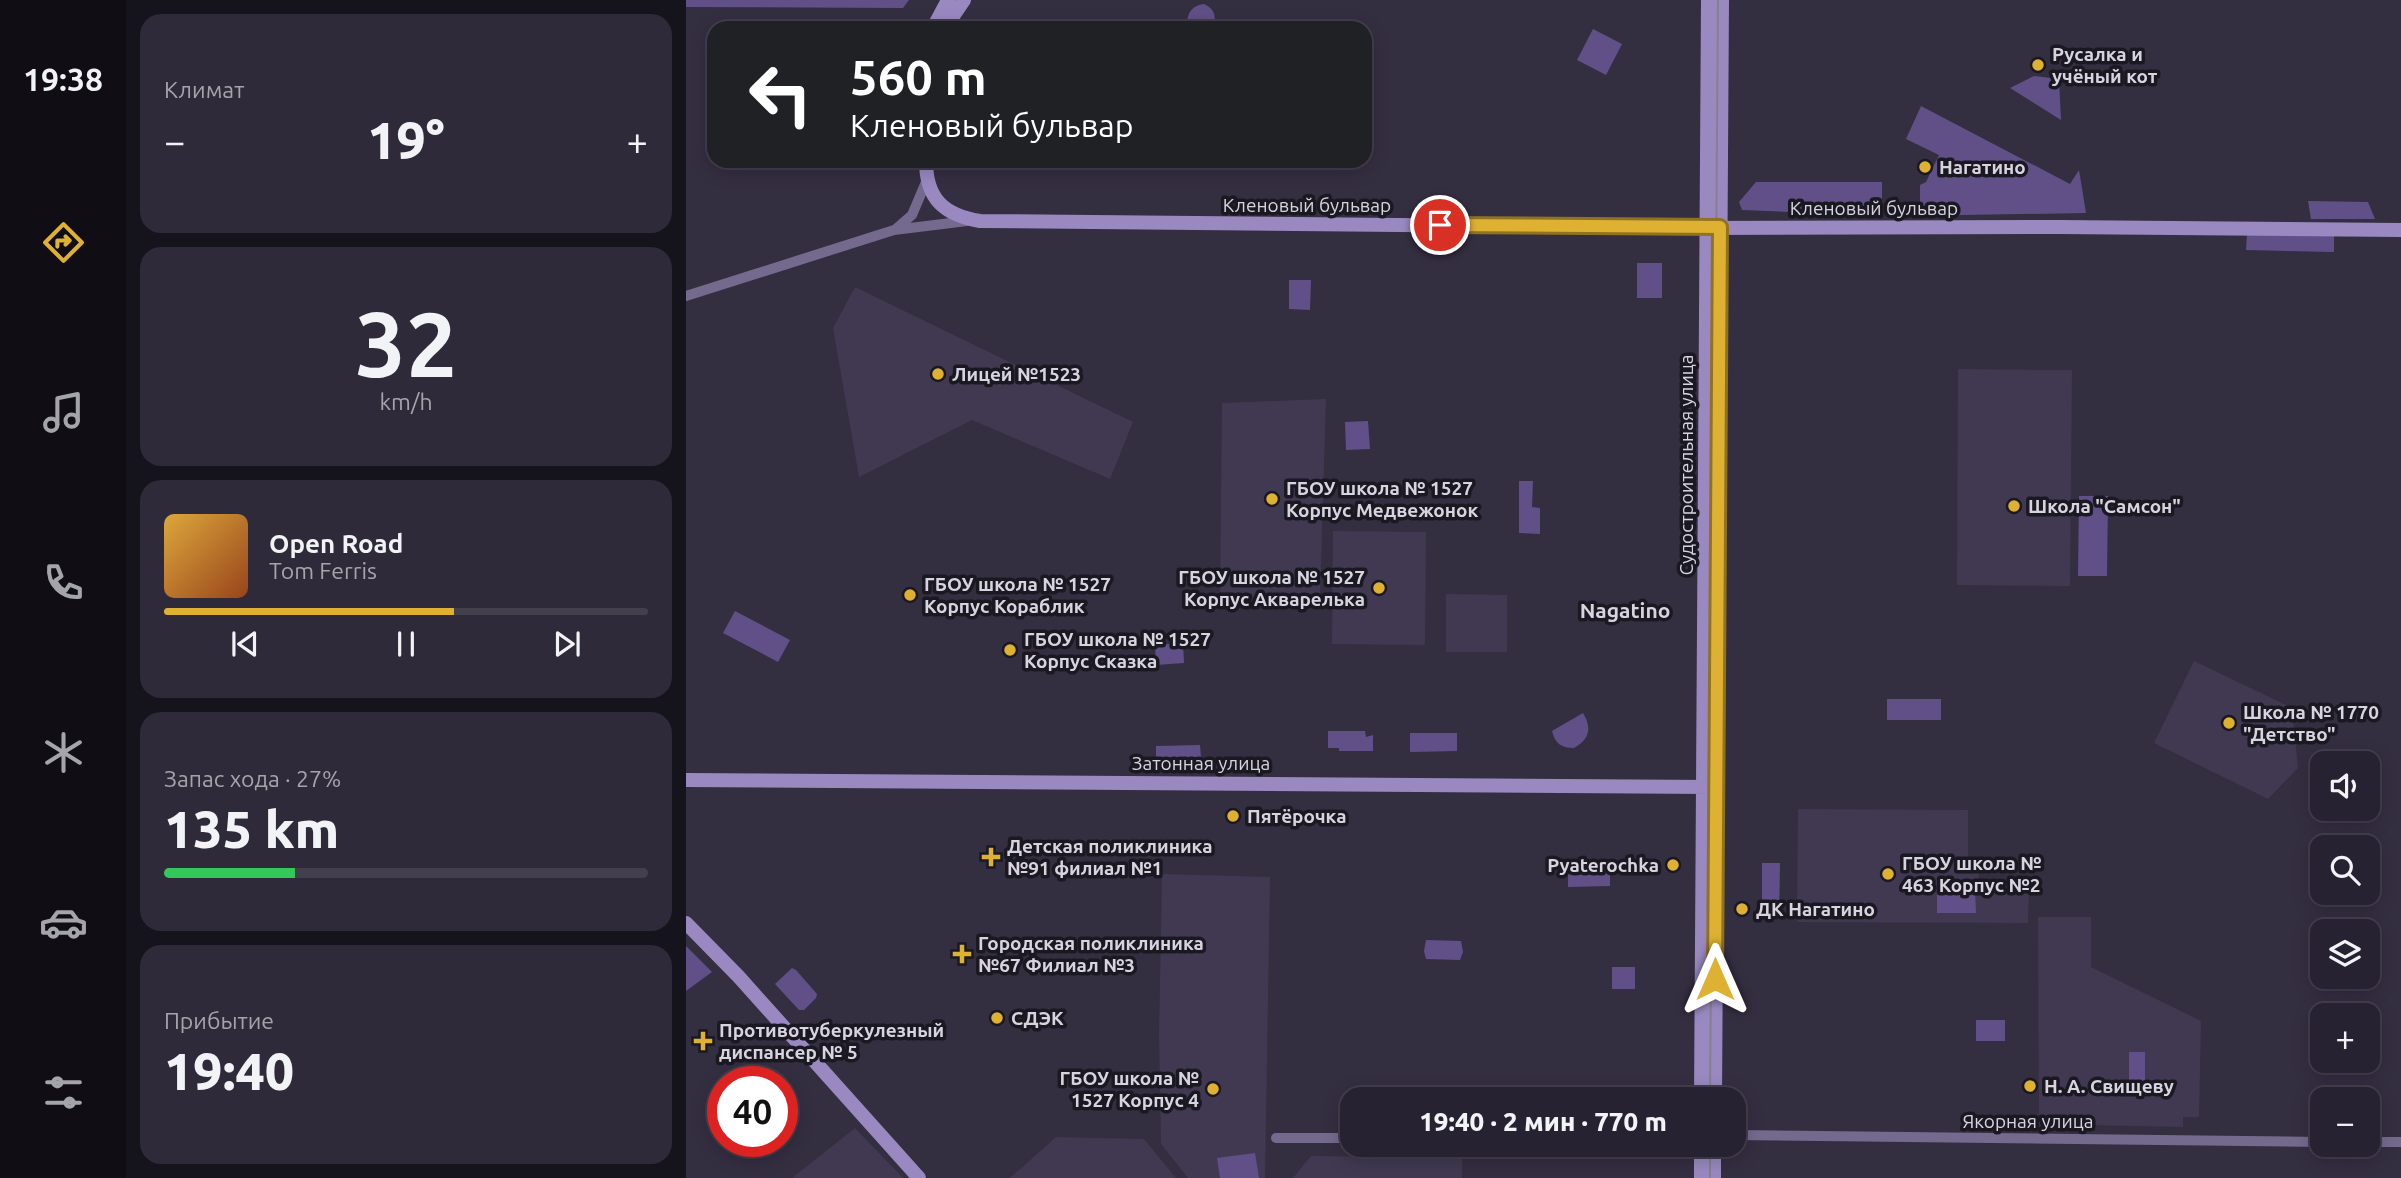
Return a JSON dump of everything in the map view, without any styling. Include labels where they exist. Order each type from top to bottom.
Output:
[{"type":"street","points":[[937,21],[948,0]]},
{"type":"street","points":[[950,21],[964,0]]},
{"type":"street","name":"Судостроительная улица","points":[[1708,0],[1713,227],[1710,787],[1714,1087]]},
{"type":"street","name":"Судостроительная улица","points":[[1713,227],[1722,0]]},
{"type":"street","points":[[894,230],[912,215],[926,182],[926,168]]},
{"type":"street","points":[[926,182],[944,208],[965,218],[981,221]]},
{"type":"street","name":"Кленовый бульвар","points":[[686,296],[894,230],[944,222],[2401,230]]},
{"type":"street","name":"Затонная улица","points":[[686,780],[1710,787]]},
{"type":"street","name":"Судостроительная улица","points":[[1701,1087],[1710,787]]},
{"type":"street","points":[[686,923],[919,1178]]},
{"type":"street","name":"Якорная улица","points":[[1746,1135],[2310,1142]]},
{"type":"street","points":[[1276,1138],[1340,1138]]},
{"type":"street","points":[[2380,1142],[2401,1142]]},
{"type":"street","points":[[1701,1157],[1701,1178]]},
{"type":"street","points":[[1714,1157],[1714,1178]]},
{"type":"shaded area","points":[[686,0],[909,0],[903,8],[686,7]]},
{"type":"shaded area","points":[[1204,4],[1210,8],[1214,13],[1214,21],[1187,21],[1194,7]]},
{"type":"shaded area","points":[[1593,29],[1622,44],[1606,75],[1577,60]]},
{"type":"shaded area","points":[[2034,76],[2059,79],[2061,120],[2010,88]]},
{"type":"shaded area","points":[[1921,106],[2070,184],[2079,170],[2086,213],[1904,216],[1901,205],[1920,205],[1920,185],[1926,182],[1939,155],[1906,139]]},
{"type":"shaded area","points":[[1756,182],[1882,182],[1882,208],[1812,205],[1814,213],[1742,210],[1739,202]]},
{"type":"shaded area","points":[[2308,201],[2368,202],[2375,219],[2311,219]]},
{"type":"shaded area","points":[[2247,234],[2334,235],[2334,252],[2246,250]]},
{"type":"shaded area","points":[[1637,263],[1662,263],[1662,298],[1637,298]]},
{"type":"shaded area","points":[[1289,280],[1311,280],[1310,310],[1289,309]]},
{"type":"shaded area","name":"Лицей №1523","points":[[855,287],[1133,422],[1110,479],[972,420],[859,477],[833,328]]},
{"type":"shaded area","name":"Школа \"Самсон\"","points":[[1958,369],[2072,370],[2070,586],[1957,585]]},
{"type":"shaded area","name":"ГБОУ школа № 1527 Корпус Медвежонок","points":[[1326,399],[1320,596],[1220,598],[1222,403]]},
{"type":"shaded area","points":[[1368,421],[1370,449],[1346,450],[1345,422]]},
{"type":"shaded area","points":[[1519,481],[1533,481],[1532,507],[1540,508],[1540,534],[1519,533]]},
{"type":"shaded area","points":[[2079,496],[2108,496],[2107,576],[2078,576]]},
{"type":"shaded area","name":"ГБОУ школа № 1527 Корпус Акварелька","points":[[1333,531],[1426,532],[1425,645],[1332,644]]},
{"type":"shaded area","points":[[1446,594],[1507,595],[1507,652],[1446,652]]},
{"type":"shaded area","points":[[735,611],[790,640],[778,662],[723,633]]},
{"type":"shaded area","points":[[1183,643],[1184,663],[1156,665],[1155,645]]},
{"type":"shaded area","name":"Школа № 1770 \"Детство\"","points":[[2194,661],[2292,708],[2298,768],[2268,799],[2154,743]]},
{"type":"shaded area","points":[[1887,699],[1941,699],[1941,720],[1887,720]]},
{"type":"shaded area","points":[[1583,713],[1588,724],[1586,737],[1574,748],[1560,744],[1552,731]]},
{"type":"shaded area","points":[[1328,731],[1365,731],[1366,737],[1373,735],[1373,751],[1339,751],[1339,748],[1328,748]]},
{"type":"shaded area","points":[[1410,733],[1457,733],[1457,751],[1410,752]]},
{"type":"shaded area","points":[[1200,745],[1201,757],[1156,757],[1156,746]]},
{"type":"shaded area","name":"ГБОУ школа № 463 Корпус №2","points":[[1798,809],[1968,810],[1968,866],[1978,866],[1979,882],[2029,882],[2028,923],[1797,922]]},
{"type":"shaded area","points":[[1762,863],[1780,863],[1779,919],[1762,919]]},
{"type":"shaded area","points":[[1610,864],[1610,886],[1568,887],[1568,865]]},
{"type":"shaded area","points":[[1162,874],[1270,877],[1265,1178],[1188,1178],[1161,1144],[1159,1034]]},
{"type":"shaded area","points":[[1975,889],[1976,913],[1937,913],[1937,890]]},
{"type":"shaded area","points":[[2038,917],[2091,917],[2091,967],[2201,1021],[2199,1117],[2183,1117],[2183,1127],[2039,1124]]},
{"type":"shaded area","points":[[1426,940],[1461,941],[1463,952],[1460,960],[1426,959]]},
{"type":"shaded area","points":[[686,946],[712,972],[686,991]]},
{"type":"shaded area","points":[[1612,967],[1635,967],[1635,989],[1612,989]]},
{"type":"shaded area","points":[[792,968],[817,994],[804,1010],[799,1010],[775,984]]},
{"type":"shaded area","points":[[1976,1020],[2005,1020],[2005,1041],[1976,1041]]},
{"type":"shaded area","points":[[2129,1052],[2145,1052],[2145,1087],[2129,1087]]},
{"type":"shaded area","points":[[855,1128],[903,1178],[792,1178]]},
{"type":"shaded area","points":[[1056,1137],[1144,1139],[1176,1178],[1010,1178]]},
{"type":"shaded area","points":[[1255,1153],[1259,1178],[1220,1178],[1217,1158]]},
{"type":"shaded area","points":[[1311,1156],[1462,1158],[1462,1178],[1293,1178]]},
{"type":"tram line","points":[[1710,1087],[1718,0]]},
{"type":"tram line","points":[[1710,1157],[1710,1178]]},
{"type":"place","name":"Русалка и учёный кот","points":[[2038,65]]},
{"type":"place","name":"Нагатино","points":[[1925,167]]},
{"type":"place","name":"Лицей №1523","points":[[938,374]]},
{"type":"place","name":"ГБОУ школа № 1527 Корпус Медвежонок","points":[[1272,499]]},
{"type":"place","name":"Школа \"Самсон\"","points":[[2014,506]]},
{"type":"place","name":"ГБОУ школа № 1527 Корпус Акварелька","points":[[1379,588]]},
{"type":"place","name":"ГБОУ школа № 1527 Корпус Кораблик","points":[[910,595]]},
{"type":"place","name":"ГБОУ школа № 1527 Корпус Сказка","points":[[1010,650]]},
{"type":"place","name":"Школа № 1770 \"Детство\"","points":[[2229,723]]},
{"type":"place","name":"Пятёрочка","points":[[1233,816]]},
{"type":"place","name":"Детская поликлиника №91 филиал №1","points":[[991,857]]},
{"type":"place","name":"Pyaterochka","points":[[1673,865]]},
{"type":"place","name":"ГБОУ школа № 463 Корпус №2","points":[[1888,874]]},
{"type":"place","name":"ДК Нагатино","points":[[1742,909]]},
{"type":"place","name":"Городская поликлиника №67 Филиал №3","points":[[962,954]]},
{"type":"place","name":"СДЭК","points":[[997,1018]]},
{"type":"place","name":"Противотуберкулезный диспансер № 5","points":[[703,1041]]},
{"type":"place","name":"Н. А. Свищеву","points":[[2030,1086]]},
{"type":"place","name":"ГБОУ школа № 1527 Корпус 4","points":[[1213,1089]]},
{"type":"district","name":"Nagatino","points":[[1625,610]]},
{"type":"route","points":[[1440,225],[1720,227],[1715,979]]}]
